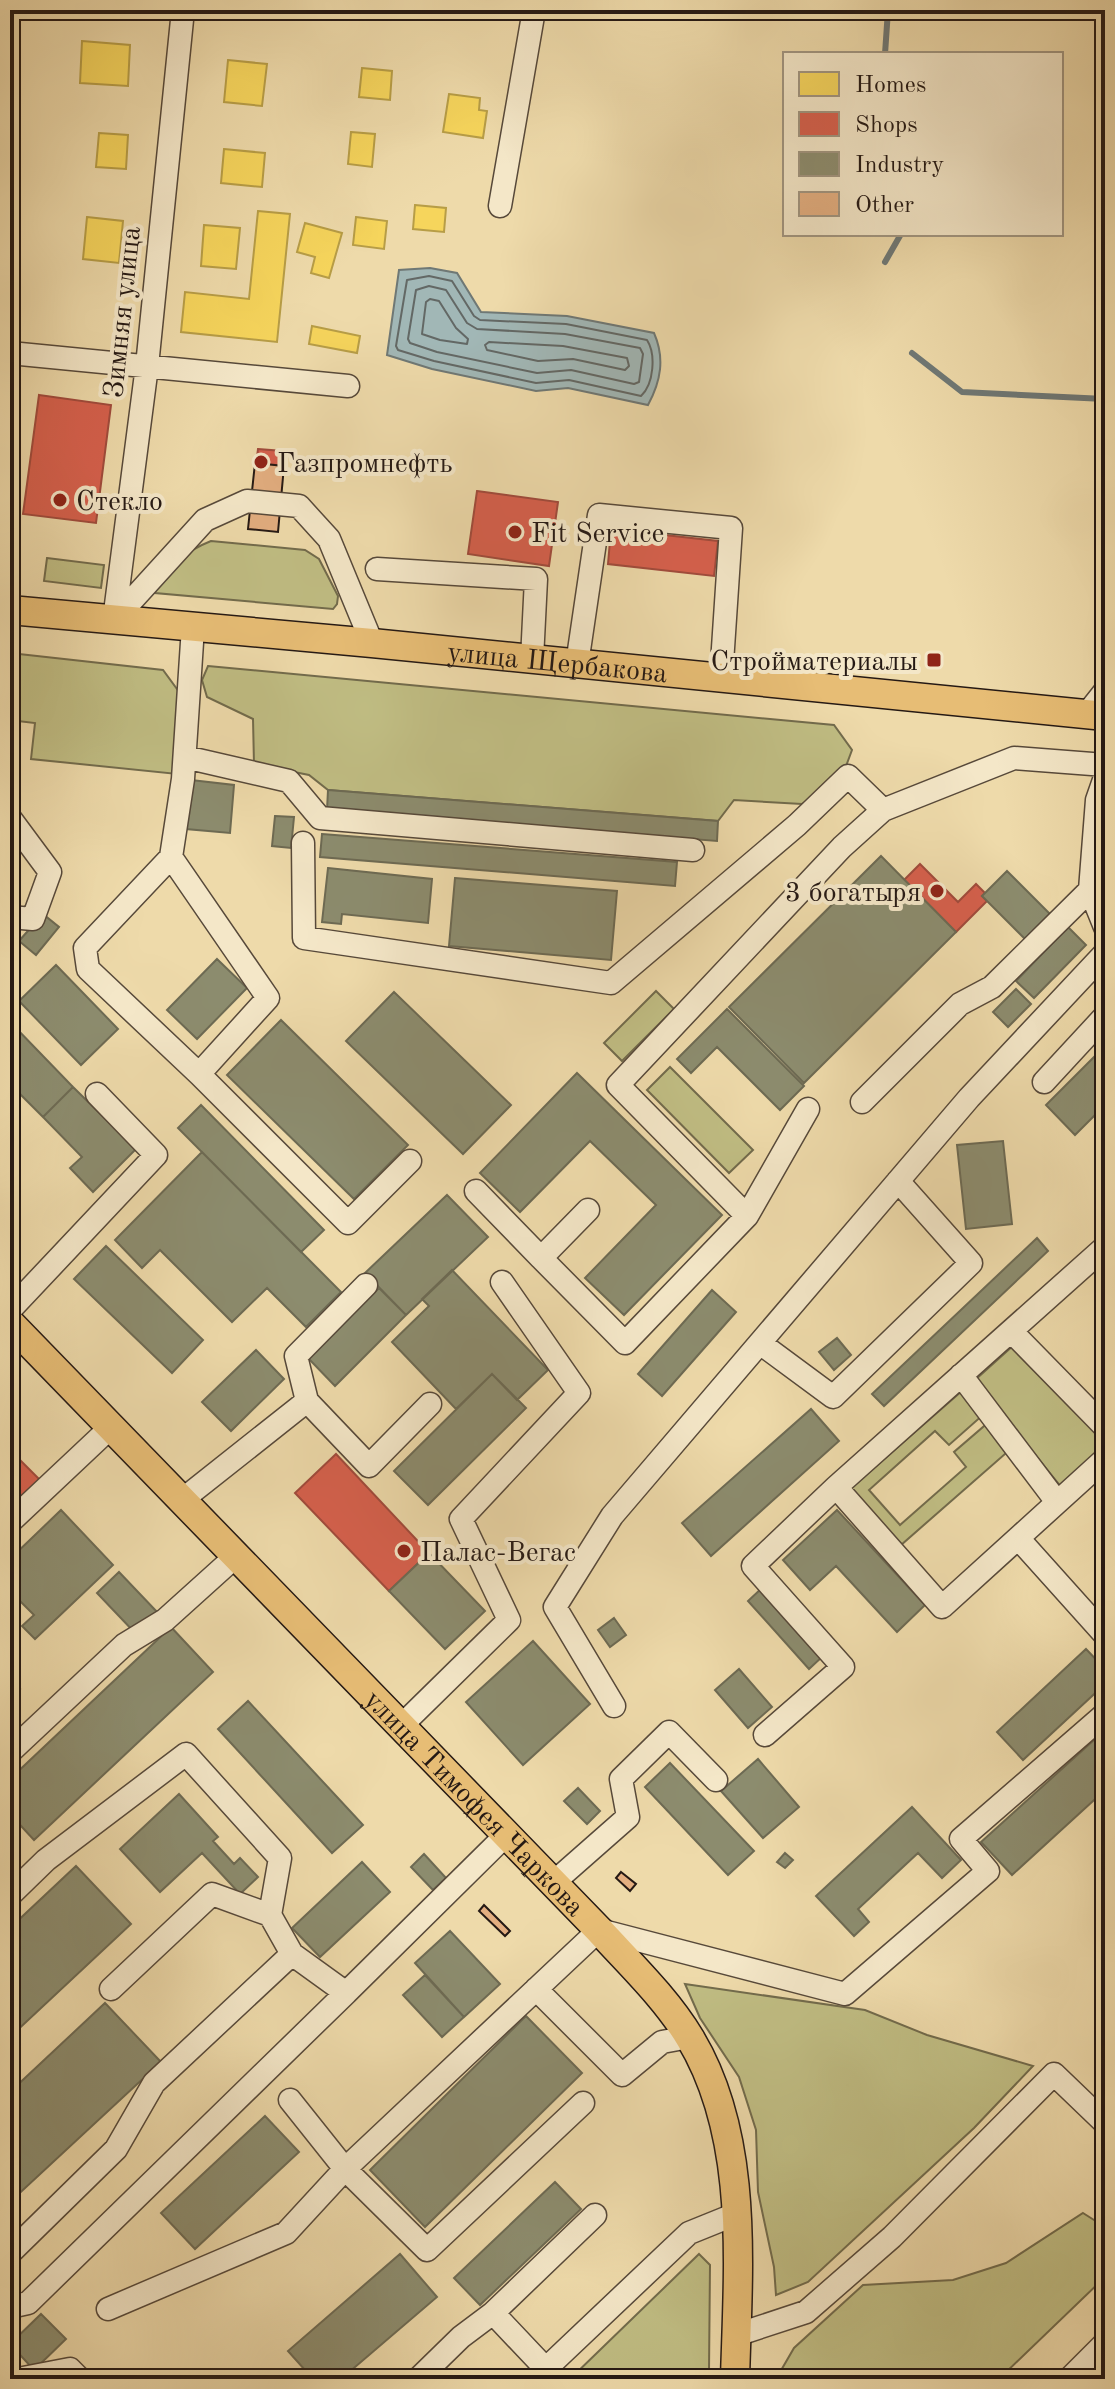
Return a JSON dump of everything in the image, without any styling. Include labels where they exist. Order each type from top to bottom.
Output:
[{"type":"main road","name":"улица Щербакова","points":[[10,610],[1096,715]]},
{"type":"main road","name":"улица Тимофея Чаркова","points":[[10,1323],[599,1930],[651,1987],[689,2037],[716,2088],[731,2148],[736,2214],[735,2379]]},
{"type":"street","name":"Зимняя улица","points":[[114,620],[147,366],[183,10]]},
{"type":"street","points":[[500,206],[534,10]]},
{"type":"street","points":[[10,353],[348,386]]},
{"type":"street","points":[[114,620],[205,520],[247,501],[299,506],[329,539],[372,643]]},
{"type":"street","points":[[577,664],[599,515],[672,522],[731,528],[721,678]]},
{"type":"street","points":[[377,569],[536,579],[532,659]]},
{"type":"street","points":[[193,627],[185,757],[171,857],[85,948],[88,969],[199,1074],[348,1223],[410,1161]]},
{"type":"street","points":[[1096,715],[1105,691]]},
{"type":"street","points":[[185,757],[289,781],[320,818],[693,850]]},
{"type":"street","points":[[747,1216],[618,1085],[842,847],[883,810],[1014,758],[1105,765]]},
{"type":"street","points":[[303,843],[304,938],[611,983],[797,825],[848,776],[883,810]]},
{"type":"street","points":[[1105,777],[1097,800],[1090,890],[1105,927]]},
{"type":"street","points":[[10,818],[50,872],[33,919],[10,917]]},
{"type":"street","points":[[171,857],[268,998],[199,1074]]},
{"type":"street","points":[[862,1102],[960,1004],[992,987],[1090,890]]},
{"type":"street","points":[[614,1706],[555,1607],[612,1516],[969,1098],[1105,953]]},
{"type":"street","points":[[1044,1082],[1105,1016]]},
{"type":"street","points":[[10,1310],[156,1155],[97,1094]]},
{"type":"street","points":[[476,1191],[625,1343],[747,1216],[808,1109]]},
{"type":"street","points":[[760,1343],[833,1397],[971,1263],[898,1181]]},
{"type":"street","points":[[541,1258],[588,1210]]},
{"type":"street","points":[[765,1735],[843,1667],[753,1566],[836,1487],[1105,1247]]},
{"type":"street","points":[[401,1726],[509,1620],[461,1519],[579,1393],[502,1282]]},
{"type":"street","points":[[366,1285],[296,1356],[307,1401],[369,1466],[430,1404]]},
{"type":"street","points":[[1011,1331],[1105,1427]]},
{"type":"street","points":[[961,1375],[1057,1502]]},
{"type":"street","points":[[182,1500],[307,1401]]},
{"type":"street","points":[[10,1522],[111,1427]]},
{"type":"street","points":[[836,1487],[942,1607],[1105,1459]]},
{"type":"street","points":[[1018,1538],[1105,1635]]},
{"type":"street","points":[[10,1752],[124,1645],[165,1620],[236,1556]]},
{"type":"street","points":[[108,2309],[286,2233],[345,2169],[599,1930],[845,1994],[988,1871],[961,1839],[1105,1714]]},
{"type":"street","points":[[553,1883],[628,1817],[621,1779],[669,1732],[716,1780]]},
{"type":"street","points":[[10,1895],[46,1860],[186,1754],[280,1858],[270,1915],[292,1954],[346,1993]]},
{"type":"street","points":[[10,2307],[28,2303],[506,1835]]},
{"type":"street","points":[[111,1989],[212,1894],[270,1915]]},
{"type":"street","points":[[13,2250],[116,2149],[154,2083],[292,1954]]},
{"type":"street","points":[[536,1989],[622,2075],[662,2042],[689,2037]]},
{"type":"street","points":[[736,2335],[806,2312],[892,2237],[1054,2074],[1105,2123]]},
{"type":"street","points":[[290,2100],[345,2169],[427,2250],[583,2103]]},
{"type":"street","points":[[493,2313],[540,2374],[689,2233],[736,2214]]},
{"type":"street","points":[[418,2379],[461,2337],[493,2313],[595,2215]]},
{"type":"street","points":[[1069,2379],[1105,2343]]},
{"type":"street","points":[[18,2379],[70,2369],[80,2379]]},
{"type":"shaded area","points":[[211,541],[305,550],[319,559],[338,596],[337,604],[333,609],[155,593],[157,584],[169,568],[194,549]]},
{"type":"shaded area","points":[[47,558],[104,565],[101,588],[44,581]]},
{"type":"shaded area","points":[[10,653],[163,670],[185,700],[177,774],[31,759],[35,723],[10,720]]},
{"type":"shaded area","points":[[208,666],[834,725],[852,750],[839,785],[802,804],[734,800],[718,821],[328,790],[309,775],[254,764],[253,719],[207,697],[202,680]]},
{"type":"shaded area","points":[[656,991],[674,1009],[622,1061],[604,1043]]},
{"type":"shaded area","points":[[670,1067],[753,1150],[729,1173],[647,1090]]},
{"type":"shaded area","points":[[1015,1344],[1105,1438],[1105,1448],[1061,1487],[975,1380]]},
{"type":"shaded area","points":[[963,1390],[984,1414],[949,1445],[935,1431],[869,1490],[900,1525],[966,1467],[954,1452],[990,1421],[1013,1447],[901,1545],[851,1488]]},
{"type":"shaded area","points":[[685,1984],[865,2010],[927,2035],[1033,2066],[974,2128],[808,2282],[776,2295],[774,2267],[758,2192],[756,2130],[739,2077],[700,2018]]},
{"type":"shaded area","points":[[1083,2213],[1105,2227],[1105,2277],[999,2379],[776,2379],[794,2348],[863,2285],[953,2280],[1006,2263]]},
{"type":"shaded area","points":[[699,2254],[710,2265],[709,2372],[703,2379],[570,2379]]},
{"type":"water","points":[[430,268],[457,273],[481,312],[567,316],[654,333],[660,351],[660,369],[648,405],[568,388],[536,391],[432,369],[387,355],[399,270]]},
{"type":"building: Homes","points":[[82,41],[130,45],[128,86],[80,83]]},
{"type":"building: Homes","points":[[228,60],[267,64],[262,106],[224,102]]},
{"type":"building: Homes","points":[[362,68],[392,71],[390,100],[359,97]]},
{"type":"building: Homes","points":[[449,94],[480,98],[479,110],[487,111],[483,138],[443,132]]},
{"type":"building: Homes","points":[[351,132],[375,134],[372,167],[348,164]]},
{"type":"building: Homes","points":[[99,133],[128,135],[126,169],[96,167]]},
{"type":"building: Homes","points":[[224,149],[265,153],[262,187],[221,183]]},
{"type":"building: Homes","points":[[415,205],[446,208],[444,232],[413,229]]},
{"type":"building: Homes","points":[[258,211],[290,214],[277,342],[181,332],[185,292],[249,299]]},
{"type":"building: Homes","points":[[87,217],[123,221],[119,263],[83,259]]},
{"type":"building: Homes","points":[[356,217],[387,221],[384,249],[353,245]]},
{"type":"building: Homes","points":[[305,223],[342,233],[329,278],[311,273],[315,257],[297,252]]},
{"type":"building: Homes","points":[[204,225],[240,228],[236,269],[201,266]]},
{"type":"building: Homes","points":[[312,326],[360,336],[357,353],[309,344]]},
{"type":"building: Homes","points":[[10,490],[14,491],[11,519],[10,519]]},
{"type":"building: Shops","points":[[39,395],[111,405],[96,523],[23,514]]},
{"type":"building: Shops","points":[[258,449],[283,451],[281,468],[256,465]]},
{"type":"building: Shops","points":[[477,491],[558,502],[549,566],[468,554]]},
{"type":"building: Shops","points":[[611,529],[718,541],[714,576],[608,564]]},
{"type":"building: Shops","points":[[920,864],[958,902],[976,884],[985,893],[982,896],[987,901],[956,932],[904,880]]},
{"type":"building: Shops","points":[[336,1454],[429,1553],[389,1591],[295,1493]]},
{"type":"building: Shops","points":[[17,1457],[40,1480],[10,1509],[10,1464]]},
{"type":"building: Industry","points":[[191,780],[234,785],[230,833],[186,829]]},
{"type":"building: Industry","points":[[328,790],[718,821],[717,841],[327,810]]},
{"type":"building: Industry","points":[[275,816],[294,817],[291,848],[272,846]]},
{"type":"building: Industry","points":[[322,834],[677,862],[675,886],[320,857]]},
{"type":"building: Industry","points":[[881,856],[956,932],[804,1083],[729,1007]]},
{"type":"building: Industry","points":[[328,868],[432,879],[428,923],[342,914],[341,924],[322,922]]},
{"type":"building: Industry","points":[[1007,871],[1052,916],[1027,941],[982,896]]},
{"type":"building: Industry","points":[[455,878],[617,891],[611,960],[449,946]]},
{"type":"building: Industry","points":[[43,914],[59,927],[36,955],[19,941]]},
{"type":"building: Industry","points":[[1068,927],[1086,945],[1034,998],[1016,981]]},
{"type":"building: Industry","points":[[217,959],[247,988],[197,1039],[167,1010]]},
{"type":"building: Industry","points":[[56,965],[118,1029],[81,1065],[19,1001]]},
{"type":"building: Industry","points":[[1016,989],[1031,1004],[1008,1027],[993,1012]]},
{"type":"building: Industry","points":[[394,992],[511,1105],[463,1154],[346,1041]]},
{"type":"building: Industry","points":[[727,1009],[804,1086],[780,1110],[717,1047],[691,1073],[677,1059]]},
{"type":"building: Industry","points":[[281,1020],[408,1145],[354,1199],[227,1075]]},
{"type":"building: Industry","points":[[14,1026],[73,1087],[43,1117],[10,1084],[10,1030]]},
{"type":"building: Industry","points":[[1105,1046],[1105,1105],[1075,1135],[1046,1105]]},
{"type":"building: Industry","points":[[577,1073],[722,1215],[624,1315],[585,1278],[656,1205],[590,1141],[520,1212],[480,1173]]},
{"type":"building: Industry","points":[[73,1087],[136,1149],[93,1192],[70,1168],[82,1157],[43,1117]]},
{"type":"building: Industry","points":[[201,1105],[324,1230],[301,1252],[178,1128]]},
{"type":"building: Industry","points":[[1003,1141],[1012,1224],[966,1229],[957,1145]]},
{"type":"building: Industry","points":[[202,1152],[341,1292],[306,1327],[267,1288],[232,1322],[160,1250],[142,1268],[115,1240]]},
{"type":"building: Industry","points":[[447,1195],[488,1237],[406,1315],[365,1273]]},
{"type":"building: Industry","points":[[1037,1238],[1048,1251],[884,1406],[872,1394]]},
{"type":"building: Industry","points":[[106,1246],[203,1340],[172,1373],[74,1279]]},
{"type":"building: Industry","points":[[452,1270],[548,1370],[517,1400],[492,1374],[456,1409],[392,1342],[429,1306],[422,1299]]},
{"type":"building: Industry","points":[[379,1288],[406,1315],[335,1386],[308,1358]]},
{"type":"building: Industry","points":[[712,1290],[736,1312],[662,1396],[638,1374]]},
{"type":"building: Industry","points":[[837,1338],[851,1355],[834,1370],[819,1352]]},
{"type":"building: Industry","points":[[256,1350],[284,1379],[231,1431],[202,1402]]},
{"type":"building: Industry","points":[[492,1374],[526,1408],[428,1505],[394,1471]]},
{"type":"building: Industry","points":[[811,1409],[839,1441],[711,1556],[682,1523]]},
{"type":"building: Industry","points":[[61,1510],[113,1565],[35,1639],[22,1626],[34,1615],[10,1591],[10,1559]]},
{"type":"building: Industry","points":[[837,1510],[925,1605],[897,1632],[836,1566],[810,1590],[783,1560]]},
{"type":"building: Industry","points":[[429,1553],[485,1611],[445,1649],[389,1591]]},
{"type":"building: Industry","points":[[119,1572],[159,1614],[137,1635],[97,1593]]},
{"type":"building: Industry","points":[[762,1588],[823,1656],[809,1669],[748,1601]]},
{"type":"building: Industry","points":[[614,1618],[626,1635],[610,1647],[598,1630]]},
{"type":"building: Industry","points":[[171,1627],[213,1672],[34,1840],[10,1814],[10,1779]]},
{"type":"building: Industry","points":[[533,1641],[590,1704],[523,1765],[466,1702]]},
{"type":"building: Industry","points":[[1086,1649],[1105,1669],[1105,1684],[1023,1760],[997,1732]]},
{"type":"building: Industry","points":[[739,1669],[772,1707],[748,1728],[715,1690]]},
{"type":"building: Industry","points":[[10,1678],[20,1689],[10,1698]]},
{"type":"building: Industry","points":[[248,1701],[363,1825],[332,1853],[218,1729]]},
{"type":"building: Industry","points":[[1105,1730],[1105,1790],[1012,1875],[981,1842]]},
{"type":"building: Industry","points":[[758,1759],[799,1807],[763,1838],[721,1791]]},
{"type":"building: Industry","points":[[670,1763],[754,1851],[728,1875],[645,1787]]},
{"type":"building: Industry","points":[[578,1788],[600,1811],[587,1824],[564,1801]]},
{"type":"building: Industry","points":[[179,1794],[218,1837],[213,1841],[234,1864],[240,1858],[258,1877],[240,1894],[202,1853],[160,1892],[120,1849]]},
{"type":"building: Industry","points":[[912,1807],[961,1860],[942,1878],[918,1853],[858,1909],[869,1922],[854,1936],[816,1896]]},
{"type":"building: Industry","points":[[785,1853],[793,1860],[785,1868],[777,1862]]},
{"type":"building: Industry","points":[[424,1854],[446,1878],[433,1890],[411,1867]]},
{"type":"building: Industry","points":[[362,1862],[390,1892],[320,1957],[292,1928]]},
{"type":"building: Industry","points":[[76,1866],[131,1924],[10,2037],[10,1928]]},
{"type":"building: Industry","points":[[450,1931],[500,1984],[464,2017],[415,1963]]},
{"type":"building: Industry","points":[[425,1975],[464,2017],[442,2037],[403,1995]]},
{"type":"building: Industry","points":[[105,2003],[161,2062],[10,2202],[10,2092]]},
{"type":"building: Industry","points":[[526,2016],[582,2073],[425,2227],[370,2170]]},
{"type":"building: Industry","points":[[265,2116],[299,2152],[195,2249],[161,2213]]},
{"type":"building: Industry","points":[[555,2182],[581,2209],[480,2305],[454,2278]]},
{"type":"building: Industry","points":[[400,2254],[437,2297],[341,2379],[313,2379],[288,2351]]},
{"type":"building: Industry","points":[[41,2314],[66,2339],[34,2370],[10,2344]]},
{"type":"building: Other","points":[[255,463],[284,466],[278,532],[248,529]]},
{"type":"building: Other","points":[[621,1872],[636,1884],[630,1891],[616,1878]]},
{"type":"building: Other","points":[[484,1905],[510,1931],[505,1936],[479,1911]]},
{"type":"waterway","points":[[885,52],[888,10]]},
{"type":"waterway","points":[[885,262],[900,236]]},
{"type":"waterway","points":[[912,353],[962,392],[1105,399]]},
{"type":"place","name":"Газпромнефть","points":[[261,462]]},
{"type":"place","name":"Стекло","points":[[60,500]]},
{"type":"place","name":"Fit Service","points":[[515,532]]},
{"type":"place","name":"Стройматериалы","points":[[934,660]]},
{"type":"place","name":"3 богатыря","points":[[937,891]]},
{"type":"place","name":"Палас-Вегас","points":[[404,1551]]}]
